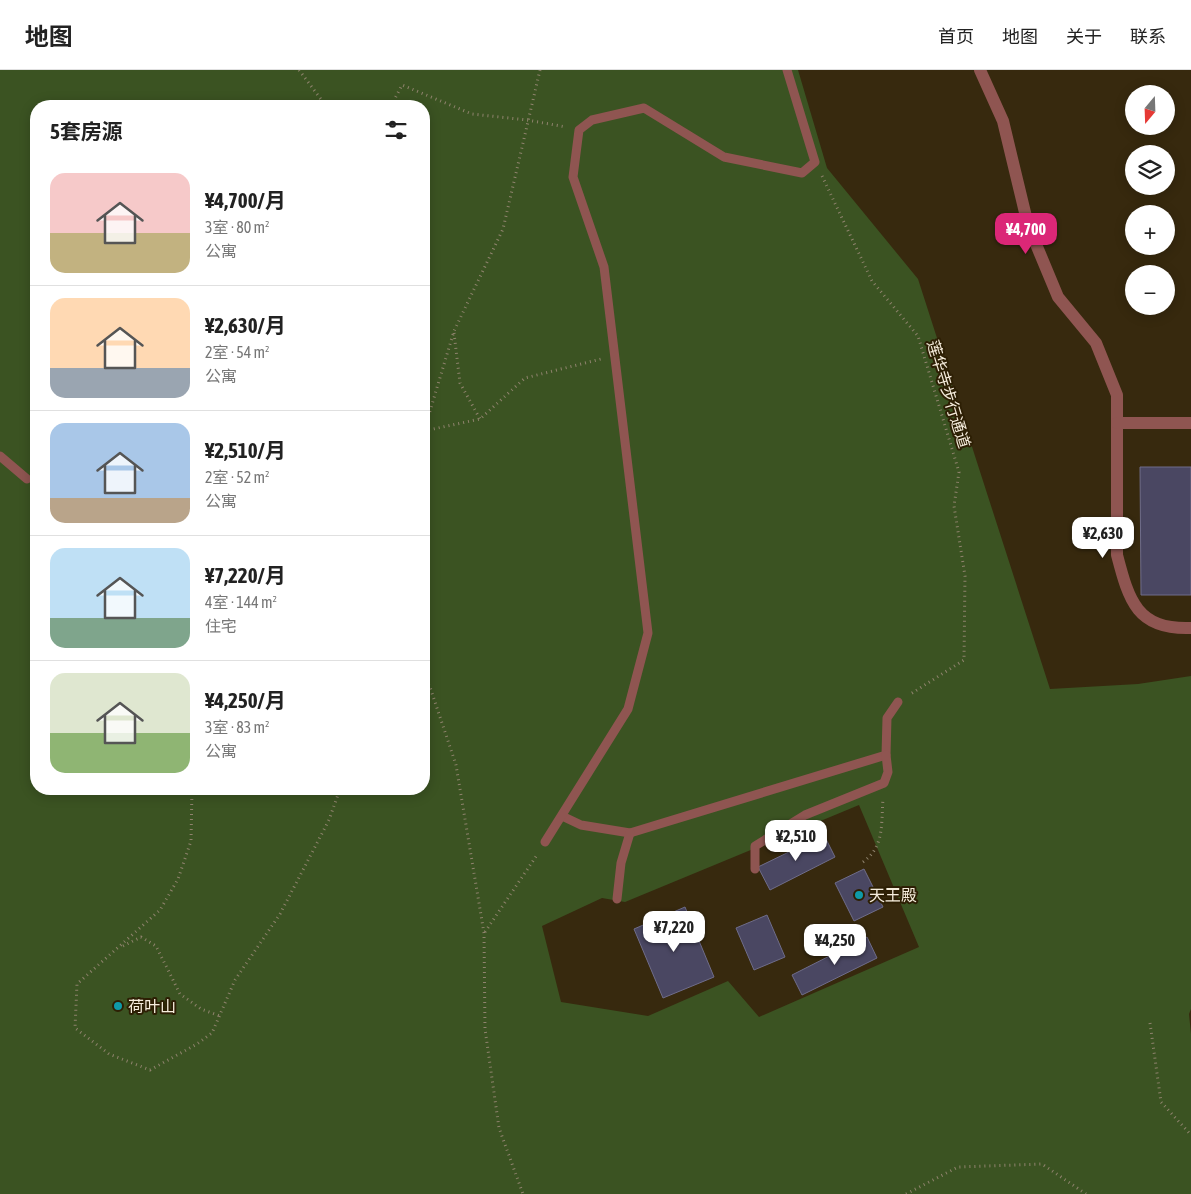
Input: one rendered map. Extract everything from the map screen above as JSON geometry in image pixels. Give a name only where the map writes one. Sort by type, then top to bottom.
[{"type":"street","points":[[980,70],[1004,122],[1028,225],[1058,297],[1096,343],[1117,395],[1116,556],[1123,580],[1134,606],[1153,624],[1170,629],[1191,628]]},
{"type":"street","points":[[1117,423],[1191,422]]},
{"type":"lane","points":[[545,842],[628,709],[648,633],[604,267],[573,177],[580,130],[592,120],[644,108],[724,157],[802,173],[815,162],[787,70]]},
{"type":"lane","points":[[0,456],[26,479]]},
{"type":"lane","points":[[755,869],[755,846],[805,815],[884,783],[888,772],[886,755],[887,718],[898,702]]},
{"type":"lane","points":[[562,816],[591,827],[630,833],[886,755]]},
{"type":"lane","points":[[617,899],[621,863],[630,833]]},
{"type":"path","points":[[299,70],[322,100]]},
{"type":"path","points":[[430,411],[454,331],[503,229],[540,70]]},
{"type":"path","points":[[394,100],[402,85],[472,114],[527,120],[580,130]]},
{"type":"path","name":"莲华寺步行通道","points":[[815,162],[872,281],[918,336],[959,472],[954,506],[965,576],[964,660],[898,702]]},
{"type":"path","points":[[454,331],[460,383],[480,419]]},
{"type":"path","points":[[430,430],[480,419],[525,378],[614,356]]},
{"type":"path","points":[[430,687],[456,765],[484,933],[485,1029],[499,1128],[523,1194]]},
{"type":"path","points":[[863,862],[874,854],[880,837],[884,783]]},
{"type":"path","points":[[192,795],[191,840],[178,879],[160,910],[77,984],[75,1028],[109,1054],[150,1070],[197,1044],[212,1033],[235,980],[280,914],[329,820],[338,795]]},
{"type":"path","points":[[484,933],[545,842]]},
{"type":"path","points":[[120,947],[141,937],[156,946],[180,994],[202,1009],[220,1016]]},
{"type":"path","points":[[1150,1023],[1161,1102],[1191,1135]]},
{"type":"path","points":[[906,1194],[958,1167],[1042,1164],[1086,1194]]},
{"type":"green space","points":[[0,70],[798,70],[827,168],[918,279],[1050,689],[1138,684],[1191,676],[1191,1009],[1189,1014],[1191,1034],[1191,1194],[0,1194]],"holes":[[[859,805],[919,947],[759,1017],[728,981],[648,1016],[561,1002],[542,926],[602,898],[625,902]]]},
{"type":"building","points":[[1140,467],[1191,467],[1191,595],[1141,595]]},
{"type":"building","points":[[824,835],[835,857],[770,890],[758,867]]},
{"type":"building","name":"天王殿","points":[[864,869],[883,907],[854,921],[835,883]]},
{"type":"building","points":[[685,907],[714,977],[663,998],[634,929]]},
{"type":"building","points":[[767,915],[785,957],[754,970],[736,928]]},
{"type":"building","points":[[867,937],[877,958],[802,995],[792,975]]},
{"type":"place","name":"天王殿","points":[[859,895]]},
{"type":"place","name":"荷叶山","points":[[118,1006]]}]
